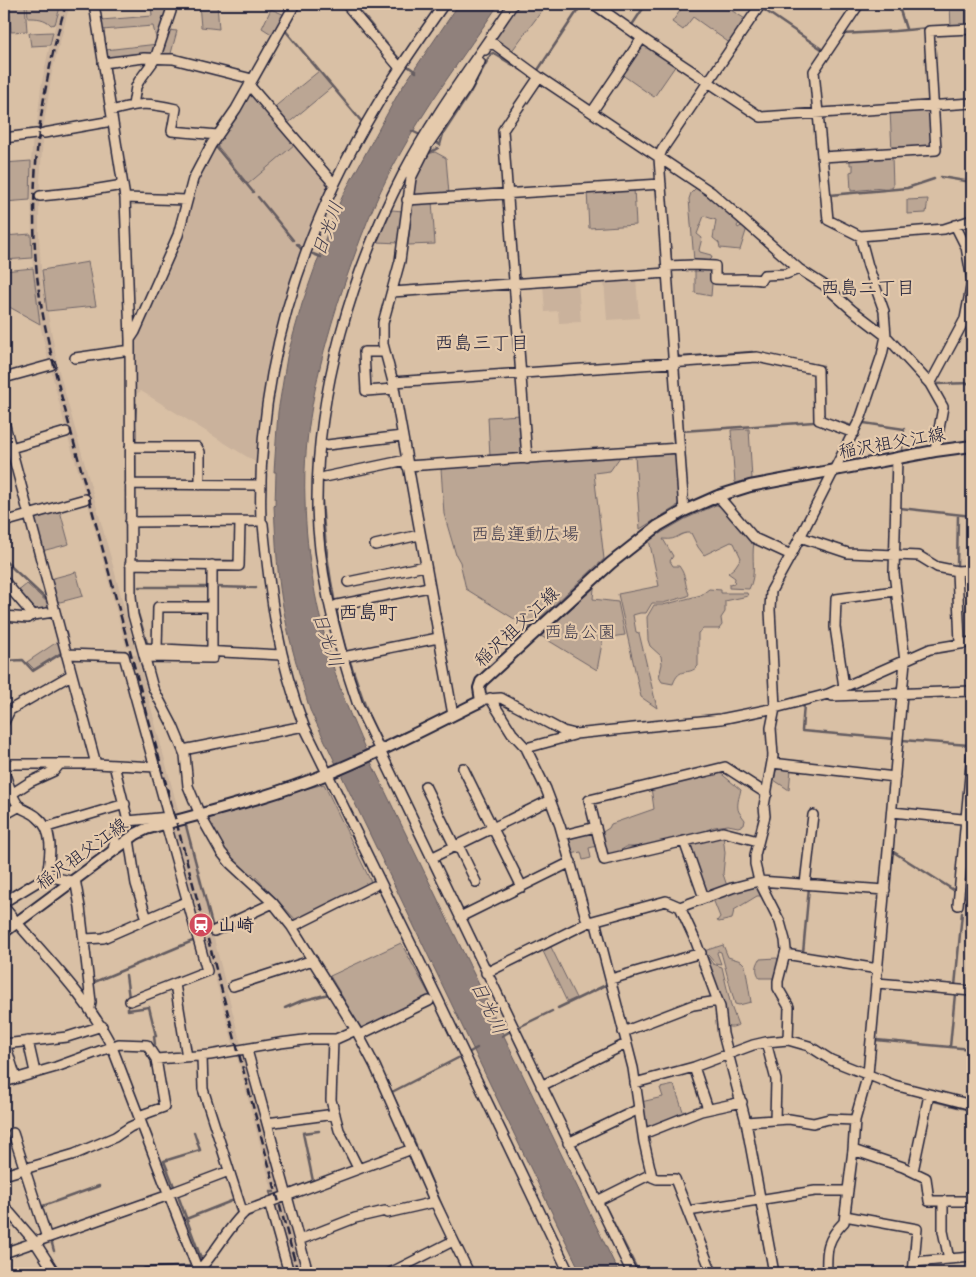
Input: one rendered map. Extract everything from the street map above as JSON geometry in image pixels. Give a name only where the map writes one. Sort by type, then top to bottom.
[{"type":"main road","name":"稲沢祖父江線","points":[[4,932],[113,850],[146,829],[168,821],[200,815],[274,793],[328,774],[486,700],[480,688],[481,682],[618,557],[658,526],[684,511],[718,496],[750,486],[934,451],[972,446]]},
{"type":"street","points":[[94,4],[125,198],[130,339],[131,596],[133,615],[153,688],[173,726],[182,750],[188,786],[200,815],[221,852],[230,863],[272,903],[292,927],[358,1033],[375,1066],[435,1202],[469,1273]]},
{"type":"street","points":[[133,105],[139,81],[156,59],[171,11],[170,4]]},
{"type":"street","points":[[130,339],[135,332],[178,235],[192,179],[211,145],[236,109],[295,4]]},
{"type":"street","points":[[346,4],[400,68]]},
{"type":"street","points":[[444,4],[377,104],[334,184],[316,224],[283,323],[266,400],[260,485],[261,522],[263,524],[270,595],[281,655],[304,726],[437,997],[569,1273]]},
{"type":"street","points":[[513,4],[428,129],[383,214],[364,263],[336,347],[326,402],[319,466],[318,531],[325,580],[343,663],[358,705],[378,751],[632,1273]]},
{"type":"street","points":[[594,4],[761,117],[972,103]]},
{"type":"street","points":[[684,511],[659,158],[662,150],[761,4]]},
{"type":"street","points":[[860,4],[814,70],[828,220],[860,236],[944,229],[972,220]]},
{"type":"street","points":[[822,157],[936,150],[929,31],[972,30]]},
{"type":"street","points":[[592,112],[642,38]]},
{"type":"street","points":[[453,715],[393,386],[383,344],[384,323],[400,261],[411,178],[427,146],[467,87],[488,45],[494,44],[539,77],[711,192],[799,269],[824,285],[852,310],[886,336],[930,384],[943,407],[934,451]]},
{"type":"street","points":[[103,63],[144,58],[174,59],[250,82],[334,184]]},
{"type":"street","points":[[527,459],[503,130],[539,77]]},
{"type":"street","points":[[4,138],[40,134],[112,116],[133,105],[152,103],[176,109],[172,131],[218,135]]},
{"type":"street","points":[[407,200],[661,184]]},
{"type":"street","points":[[40,196],[123,185]]},
{"type":"street","points":[[125,198],[187,200]]},
{"type":"street","points":[[930,384],[969,319],[972,281],[966,247],[955,225]]},
{"type":"street","points":[[788,1040],[789,1007],[778,988],[786,950],[785,940],[780,922],[759,881],[754,864],[774,756],[771,728],[775,708],[770,610],[771,591],[791,555],[832,471],[854,433],[882,355],[886,336],[884,311],[868,266],[860,236]]},
{"type":"street","points":[[392,292],[514,284],[667,270],[694,265],[715,266],[715,279],[733,281],[746,278],[760,280],[764,275],[786,274],[799,269]]},
{"type":"street","points":[[75,358],[130,350]]},
{"type":"street","points":[[385,352],[364,352],[366,391],[393,386],[521,372],[757,357],[818,370],[819,420],[854,433]]},
{"type":"street","points":[[4,378],[51,365]]},
{"type":"street","points":[[4,422],[7,449],[29,515],[96,764]]},
{"type":"street","points":[[7,449],[66,432]]},
{"type":"street","points":[[327,444],[402,436]]},
{"type":"street","points":[[130,447],[197,448],[200,452],[200,485]]},
{"type":"street","points":[[325,477],[407,463],[527,459],[680,448]]},
{"type":"street","points":[[827,1273],[826,1254],[836,1230],[844,1222],[855,1120],[868,1074],[903,694],[905,661],[895,591],[894,554],[897,458]]},
{"type":"street","points":[[130,484],[260,485]]},
{"type":"street","points":[[718,496],[754,538],[791,555]]},
{"type":"street","points":[[4,522],[85,500]]},
{"type":"street","points":[[130,522],[261,522]]},
{"type":"street","points":[[130,564],[239,566],[240,522]]},
{"type":"street","points":[[375,545],[419,535]]},
{"type":"street","points":[[800,537],[848,553],[919,556],[937,567],[957,571],[972,570]]},
{"type":"street","points":[[212,566],[212,654]]},
{"type":"street","points":[[348,582],[425,566]]},
{"type":"street","points":[[957,571],[960,643]]},
{"type":"street","points":[[4,581],[33,616]]},
{"type":"street","points":[[337,605],[429,587]]},
{"type":"street","points":[[844,687],[835,627],[836,599],[895,591]]},
{"type":"street","points":[[158,649],[158,607],[212,607]]},
{"type":"street","points":[[4,616],[28,618],[54,612]]},
{"type":"street","points":[[348,656],[438,638]]},
{"type":"street","points":[[526,748],[575,734],[721,719],[775,708],[828,694],[930,649],[972,642]]},
{"type":"street","points":[[144,652],[158,649],[212,654]]},
{"type":"street","points":[[144,652],[281,655]]},
{"type":"street","points":[[66,654],[124,656],[151,767],[168,821],[207,972],[130,1001]]},
{"type":"street","points":[[4,722],[10,710],[71,675]]},
{"type":"street","points":[[828,694],[832,696],[972,691]]},
{"type":"street","points":[[486,700],[501,698],[563,732],[575,734]]},
{"type":"street","points":[[486,700],[526,748],[550,800],[572,862],[586,918],[589,922],[596,924],[611,979],[635,1083],[652,1177],[657,1179],[675,1179],[712,1273]]},
{"type":"street","points":[[182,750],[304,726]]},
{"type":"street","points":[[958,905],[969,820],[972,754]]},
{"type":"street","points":[[772,763],[895,777]]},
{"type":"street","points":[[4,764],[96,764],[151,767]]},
{"type":"street","points":[[13,793],[30,782],[54,771],[59,765]]},
{"type":"street","points":[[114,765],[128,821]]},
{"type":"street","points":[[118,775],[151,767]]},
{"type":"street","points":[[758,841],[723,832],[604,860],[589,800],[724,767],[768,794]]},
{"type":"street","points":[[463,768],[522,887]]},
{"type":"street","points":[[4,771],[20,806],[38,817],[47,827],[51,854],[47,876]]},
{"type":"street","points":[[425,786],[455,846],[460,850],[476,882]]},
{"type":"street","points":[[431,858],[550,800]]},
{"type":"street","points":[[47,827],[125,804]]},
{"type":"street","points":[[4,814],[20,806]]},
{"type":"street","points":[[892,812],[969,820]]},
{"type":"street","points":[[805,884],[812,815]]},
{"type":"street","points":[[113,850],[116,833],[128,821],[168,821]]},
{"type":"street","points":[[563,835],[596,827]]},
{"type":"street","points":[[129,839],[136,884],[147,919]]},
{"type":"street","points":[[684,841],[704,898]]},
{"type":"street","points":[[460,917],[572,862]]},
{"type":"street","points":[[4,902],[47,876],[73,880],[84,939],[91,1002],[90,1008]]},
{"type":"street","points":[[680,907],[739,886],[759,881],[885,890]]},
{"type":"street","points":[[292,927],[374,886]]},
{"type":"street","points":[[84,939],[103,938],[188,901]]},
{"type":"street","points":[[486,973],[589,922],[666,901],[680,907],[701,953],[718,1001],[723,1034],[742,1102],[774,1273]]},
{"type":"street","points":[[214,931],[272,903]]},
{"type":"street","points":[[4,907],[90,1008],[102,1026],[112,1047],[199,1272]]},
{"type":"street","points":[[611,979],[701,953]]},
{"type":"street","points":[[784,954],[878,969]]},
{"type":"street","points":[[233,986],[313,960]]},
{"type":"street","points":[[877,983],[972,991]]},
{"type":"street","points":[[175,984],[187,1058]]},
{"type":"street","points":[[156,1059],[187,1058],[247,1050],[280,1043],[333,1039],[358,1033],[429,1001]]},
{"type":"street","points":[[623,1032],[693,1005],[718,1001]]},
{"type":"street","points":[[16,1078],[4,1044],[67,1037],[102,1026]]},
{"type":"street","points":[[333,1039],[331,1100],[339,1130],[358,1168]]},
{"type":"street","points":[[635,1083],[694,1067],[753,1045],[788,1040],[808,1046],[831,1060],[894,1085],[972,1105]]},
{"type":"street","points":[[28,1041],[35,1072]]},
{"type":"street","points":[[766,1042],[776,1080],[775,1120]]},
{"type":"street","points":[[4,1082],[56,1067],[119,1044],[147,1045],[156,1059],[164,1107],[140,1119],[114,1137],[75,1154],[4,1175]]},
{"type":"street","points":[[541,1086],[626,1044]]},
{"type":"street","points":[[247,1050],[308,1273]]},
{"type":"street","points":[[202,1056],[204,1089],[243,1214]]},
{"type":"street","points":[[694,1067],[708,1109]]},
{"type":"street","points":[[913,1171],[929,1095]]},
{"type":"street","points":[[643,1134],[708,1109],[742,1102]]},
{"type":"street","points":[[568,1143],[639,1109]]},
{"type":"street","points":[[266,1123],[335,1114]]},
{"type":"street","points":[[746,1122],[789,1119],[813,1122],[829,1119],[855,1120]]},
{"type":"street","points":[[13,1133],[47,1238]]},
{"type":"street","points":[[146,1273],[199,1272],[246,1211],[412,1149]]},
{"type":"street","points":[[853,1150],[871,1154],[926,1178],[929,1202],[972,1201]]},
{"type":"street","points":[[4,1253],[169,1194],[229,1170]]},
{"type":"street","points":[[597,1201],[652,1174]]},
{"type":"street","points":[[688,1211],[760,1198],[815,1191],[848,1191]]},
{"type":"street","points":[[943,1201],[944,1231],[949,1259]]},
{"type":"street","points":[[269,1202],[289,1273]]},
{"type":"street","points":[[299,1240],[355,1218],[435,1202]]},
{"type":"street","points":[[4,1206],[36,1242],[55,1273]]},
{"type":"street","points":[[845,1216],[917,1229],[913,1273]]},
{"type":"street","points":[[390,1273],[453,1241]]},
{"type":"street","points":[[914,1262],[972,1257]]},
{"type":"shaded area","points":[[61,4],[70,4],[52,72],[43,131],[36,132],[41,87]]},
{"type":"shaded area","points":[[43,135],[39,197],[39,238],[42,283],[57,362],[49,364],[40,324],[32,258],[31,161],[33,136]]},
{"type":"shaded area","points":[[295,144],[329,185],[294,279],[271,357],[258,433],[257,463],[141,391],[136,394],[134,348],[136,339],[141,333],[182,235],[197,180],[215,149],[246,186]]},
{"type":"shaded area","points":[[636,278],[639,318],[607,320],[604,280]]},
{"type":"shaded area","points":[[578,282],[581,322],[559,323],[558,311],[545,312],[543,284]]},
{"type":"shaded area","points":[[57,364],[135,648],[126,647],[87,500],[67,434],[50,366]]},
{"type":"shaded area","points":[[126,654],[137,655],[180,817],[172,819]]},
{"type":"shaded area","points":[[184,820],[242,1049],[235,1051],[187,875],[184,875],[170,827]]},
{"type":"shaded area","points":[[243,1052],[282,1194],[274,1198],[236,1053]]},
{"type":"shaded area","points":[[285,1201],[305,1273],[294,1273],[275,1203]]},
{"type":"green space","points":[[4,4],[25,4],[27,31],[11,32],[10,15],[4,15]]},
{"type":"green space","points":[[27,4],[61,4],[55,24],[51,25],[37,18],[28,18]]},
{"type":"green space","points":[[199,4],[217,4],[219,29],[201,27]]},
{"type":"green space","points":[[515,4],[547,4],[511,52],[494,40],[493,35]]},
{"type":"green space","points":[[685,4],[721,4],[747,20],[731,44],[693,17],[683,30],[672,22]]},
{"type":"green space","points":[[950,4],[972,4],[972,27],[951,28]]},
{"type":"green space","points":[[168,5],[168,11],[159,38],[156,38],[153,26],[102,30],[101,20],[152,16],[151,6]]},
{"type":"green space","points":[[271,9],[285,15],[273,35],[262,28]]},
{"type":"green space","points":[[167,30],[177,31],[170,57],[159,57]]},
{"type":"green space","points":[[53,32],[50,45],[31,46],[29,33]]},
{"type":"green space","points":[[643,43],[676,65],[654,97],[621,74]]},
{"type":"green space","points":[[158,44],[155,55],[108,58],[105,50]]},
{"type":"green space","points":[[319,71],[332,87],[286,125],[272,109]]},
{"type":"green space","points":[[250,89],[295,144],[248,184],[216,144]]},
{"type":"green space","points":[[927,109],[930,113],[933,144],[929,149],[892,151],[890,111]]},
{"type":"green space","points":[[435,152],[446,158],[449,194],[414,196],[415,179],[428,154]]},
{"type":"green space","points":[[892,156],[893,187],[851,191],[850,172],[853,171],[853,165],[850,165],[850,159]]},
{"type":"green space","points":[[31,161],[30,200],[4,202],[4,163]]},
{"type":"green space","points":[[697,187],[740,222],[737,226],[738,228],[743,225],[747,228],[740,250],[720,248],[719,243],[713,238],[716,220],[704,216],[697,234],[702,238],[699,250],[711,255],[712,258],[708,262],[694,261],[689,199],[691,193]]},
{"type":"green space","points":[[634,188],[636,225],[589,228],[587,191]]},
{"type":"green space","points":[[928,199],[926,213],[907,214],[907,200]]},
{"type":"green space","points":[[432,201],[435,244],[408,245],[413,203]]},
{"type":"green space","points":[[392,210],[403,211],[399,243],[377,242]]},
{"type":"green space","points":[[31,234],[32,258],[4,260],[4,236]]},
{"type":"green space","points":[[88,262],[96,306],[47,311],[42,270]]},
{"type":"green space","points":[[33,268],[40,324],[4,304],[4,271]]},
{"type":"green space","points":[[695,268],[713,271],[711,296],[695,293]]},
{"type":"green space","points":[[521,415],[523,449],[519,455],[490,457],[488,417]]},
{"type":"green space","points":[[749,429],[752,479],[735,483],[731,430]]},
{"type":"green space","points":[[676,454],[679,502],[676,507],[640,529],[635,456]]},
{"type":"green space","name":"西島運動広場","points":[[620,457],[610,471],[594,473],[604,559],[529,628],[466,589],[460,562],[456,555],[444,514],[441,468]]},
{"type":"green space","points":[[716,505],[720,506],[754,543],[753,578],[749,589],[729,588],[729,585],[734,584],[735,578],[728,573],[741,558],[734,543],[731,542],[704,555],[691,533],[672,539],[663,539],[673,556],[670,561],[673,566],[679,566],[683,573],[689,594],[688,596],[663,603],[652,603],[646,613],[633,615],[657,708],[641,697],[618,594],[659,586],[649,540],[685,519]]},
{"type":"green space","points":[[60,511],[69,544],[42,551],[33,516]]},
{"type":"green space","points":[[76,572],[83,596],[60,602],[55,600],[50,579]]},
{"type":"green space","points":[[27,584],[49,606],[37,612],[16,593]]},
{"type":"green space","name":"西島公園","points":[[594,588],[593,599],[618,602],[625,635],[603,638],[597,670],[541,636]]},
{"type":"green space","points":[[709,589],[721,590],[721,593],[747,593],[748,596],[725,601],[725,612],[721,618],[722,625],[719,629],[703,629],[698,633],[698,666],[691,671],[678,675],[673,684],[662,682],[659,677],[662,664],[661,656],[650,646],[647,617],[654,605],[663,605],[701,595]]},
{"type":"green space","points":[[60,640],[63,651],[34,669],[27,662]]},
{"type":"green space","points":[[779,768],[791,769],[789,790],[774,780],[776,771]]},
{"type":"green space","points":[[718,771],[741,790],[738,807],[745,820],[744,825],[738,827],[728,825],[714,827],[700,833],[642,847],[626,847],[610,854],[606,852],[601,833],[609,828],[611,824],[654,809],[651,787]]},
{"type":"green space","points":[[324,784],[372,884],[297,921],[252,873],[249,876],[227,855],[206,821],[208,815]]},
{"type":"green space","points":[[590,832],[594,834],[597,846],[589,848],[591,858],[583,860],[581,852],[571,854],[567,840],[570,836]]},
{"type":"green space","points":[[723,835],[725,853],[723,874],[727,886],[709,893],[705,891],[688,846],[690,843]]},
{"type":"green space","points":[[753,885],[759,887],[761,896],[757,896],[734,910],[732,919],[717,921],[720,917],[713,899]]},
{"type":"green space","points":[[401,943],[431,998],[363,1031],[330,976]]},
{"type":"green space","points":[[549,943],[576,998],[567,1002],[541,947]]},
{"type":"green space","points":[[723,945],[728,957],[741,961],[745,965],[751,1002],[735,1004],[721,952],[718,951],[717,953],[721,964],[715,963],[705,954],[704,951]]},
{"type":"green space","points":[[706,957],[713,964],[722,967],[737,1026],[726,1026],[722,998]]},
{"type":"green space","points":[[777,958],[779,961],[774,978],[760,978],[757,968],[760,959]]},
{"type":"green space","points":[[674,1085],[684,1114],[649,1128],[645,1125],[641,1102],[663,1097],[660,1088]]},
{"type":"water","name":"日光川","points":[[459,4],[499,4],[433,101],[388,176],[361,237],[328,337],[315,391],[307,446],[305,501],[310,563],[317,605],[333,666],[345,702],[370,760],[619,1273],[581,1273],[310,710],[290,640],[280,589],[274,506],[278,412],[287,357],[302,304],[333,217],[344,193],[399,92]]},
{"type":"waterway","points":[[354,4],[400,60]]},
{"type":"waterway","points":[[538,70],[582,4]]},
{"type":"waterway","points":[[585,4],[627,33],[628,31]]},
{"type":"waterway","points":[[632,25],[646,4]]},
{"type":"waterway","points":[[898,4],[906,29]]},
{"type":"waterway","points":[[763,9],[823,50]]},
{"type":"waterway","points":[[843,34],[929,28]]},
{"type":"waterway","points":[[284,29],[362,122]]},
{"type":"waterway","points":[[437,143],[440,145],[443,134],[471,91],[491,54],[493,53],[523,71]]},
{"type":"waterway","points":[[409,67],[416,72]]},
{"type":"waterway","points":[[412,131],[420,135]]},
{"type":"waterway","points":[[216,147],[253,192]]},
{"type":"waterway","points":[[427,154],[438,148]]},
{"type":"waterway","points":[[941,177],[972,181]]},
{"type":"waterway","points":[[830,195],[907,188],[934,179]]},
{"type":"waterway","points":[[258,197],[293,240]]},
{"type":"waterway","name":"日光川","points":[[297,244],[302,250]]},
{"type":"waterway","points":[[670,246],[671,262]]},
{"type":"waterway","name":"日光川","points":[[313,254],[321,257]]},
{"type":"waterway","points":[[387,331],[388,323]]},
{"type":"waterway","points":[[676,354],[680,357],[752,352]]},
{"type":"waterway","points":[[807,363],[823,366]]},
{"type":"waterway","points":[[936,384],[972,383]]},
{"type":"waterway","points":[[399,387],[400,397]]},
{"type":"waterway","points":[[135,421],[136,404]]},
{"type":"waterway","points":[[832,420],[849,425]]},
{"type":"waterway","points":[[682,431],[814,422]]},
{"type":"waterway","points":[[864,423],[904,429],[902,450]]},
{"type":"waterway","points":[[135,428],[135,440]]},
{"type":"waterway","points":[[673,432],[674,441]]},
{"type":"waterway","points":[[135,454],[135,477]]},
{"type":"waterway","name":"日光川","points":[[322,500],[330,578],[347,654]]},
{"type":"waterway","points":[[900,506],[900,508],[972,516]]},
{"type":"waterway","points":[[957,566],[958,515]]},
{"type":"waterway","points":[[4,560],[47,600]]},
{"type":"waterway","points":[[139,587],[208,587]]},
{"type":"waterway","points":[[216,587],[256,588]]},
{"type":"waterway","points":[[136,607],[147,643]]},
{"type":"waterway","points":[[99,651],[125,651]]},
{"type":"waterway","points":[[4,661],[23,660],[33,671],[62,653]]},
{"type":"waterway","name":"日光川","points":[[349,659],[368,714],[382,743],[397,736]]},
{"type":"waterway","points":[[804,704],[802,731],[895,739]]},
{"type":"waterway","points":[[401,734],[414,729]]},
{"type":"waterway","points":[[902,740],[969,745]]},
{"type":"waterway","points":[[363,752],[373,747]]},
{"type":"waterway","points":[[387,755],[404,790]]},
{"type":"waterway","points":[[971,814],[972,800]]},
{"type":"waterway","points":[[185,822],[213,928],[215,927]]},
{"type":"waterway","points":[[972,825],[970,826],[964,896],[972,901]]},
{"type":"waterway","points":[[892,851],[955,891]]},
{"type":"waterway","points":[[806,953],[803,953],[809,887]]},
{"type":"waterway","points":[[955,986],[962,913]]},
{"type":"waterway","points":[[92,983],[195,940]]},
{"type":"waterway","points":[[126,975],[129,998]]},
{"type":"waterway","points":[[558,1008],[608,984]]},
{"type":"waterway","points":[[285,1008],[301,1001],[329,994]]},
{"type":"waterway","points":[[876,1040],[950,1047],[955,994]]},
{"type":"waterway","points":[[128,1003],[128,1010],[149,1007],[156,1036],[154,1036],[155,1045],[152,1046]]},
{"type":"waterway","name":"日光川","points":[[517,1028],[552,1011]]},
{"type":"waterway","name":"日光川","points":[[502,1036],[509,1032]]},
{"type":"waterway","points":[[364,1036],[370,1047]]},
{"type":"waterway","points":[[950,1047],[972,1049]]},
{"type":"waterway","points":[[468,1053],[477,1048]]},
{"type":"waterway","points":[[392,1092],[458,1058]]},
{"type":"waterway","points":[[384,1076],[416,1145]]},
{"type":"waterway","points":[[931,1104],[934,1101],[970,1110]]},
{"type":"waterway","points":[[4,1133],[10,1131]]},
{"type":"waterway","points":[[290,1190],[313,1181],[303,1133],[319,1131]]},
{"type":"waterway","points":[[175,1189],[164,1161],[200,1150],[194,1132]]},
{"type":"waterway","points":[[418,1150],[448,1220]]},
{"type":"waterway","points":[[40,1207],[99,1186]]},
{"type":"waterway","points":[[272,1197],[270,1192],[274,1192]]},
{"type":"waterway","points":[[177,1193],[202,1261]]},
{"type":"waterway","points":[[186,1219],[234,1200],[237,1212]]},
{"type":"waterway","points":[[604,1204],[639,1273]]},
{"type":"waterway","points":[[757,1206],[769,1270]]},
{"type":"waterway","points":[[245,1217],[264,1210]]},
{"type":"waterway","points":[[4,1230],[11,1227]]},
{"type":"waterway","points":[[51,1240],[54,1251]]},
{"type":"waterway","points":[[471,1267],[475,1273]]},
{"type":"railway","points":[[66,4],[49,70],[38,138],[35,172],[34,207],[37,275],[44,319],[60,391],[298,1273]]},
{"type":"place","name":"山崎","points":[[201,925]]},
{"type":"district","name":"西島二丁目","points":[[868,288]]},
{"type":"district","name":"西島三丁目","points":[[482,343]]},
{"type":"district","name":"西島町","points":[[368,613]]}]
